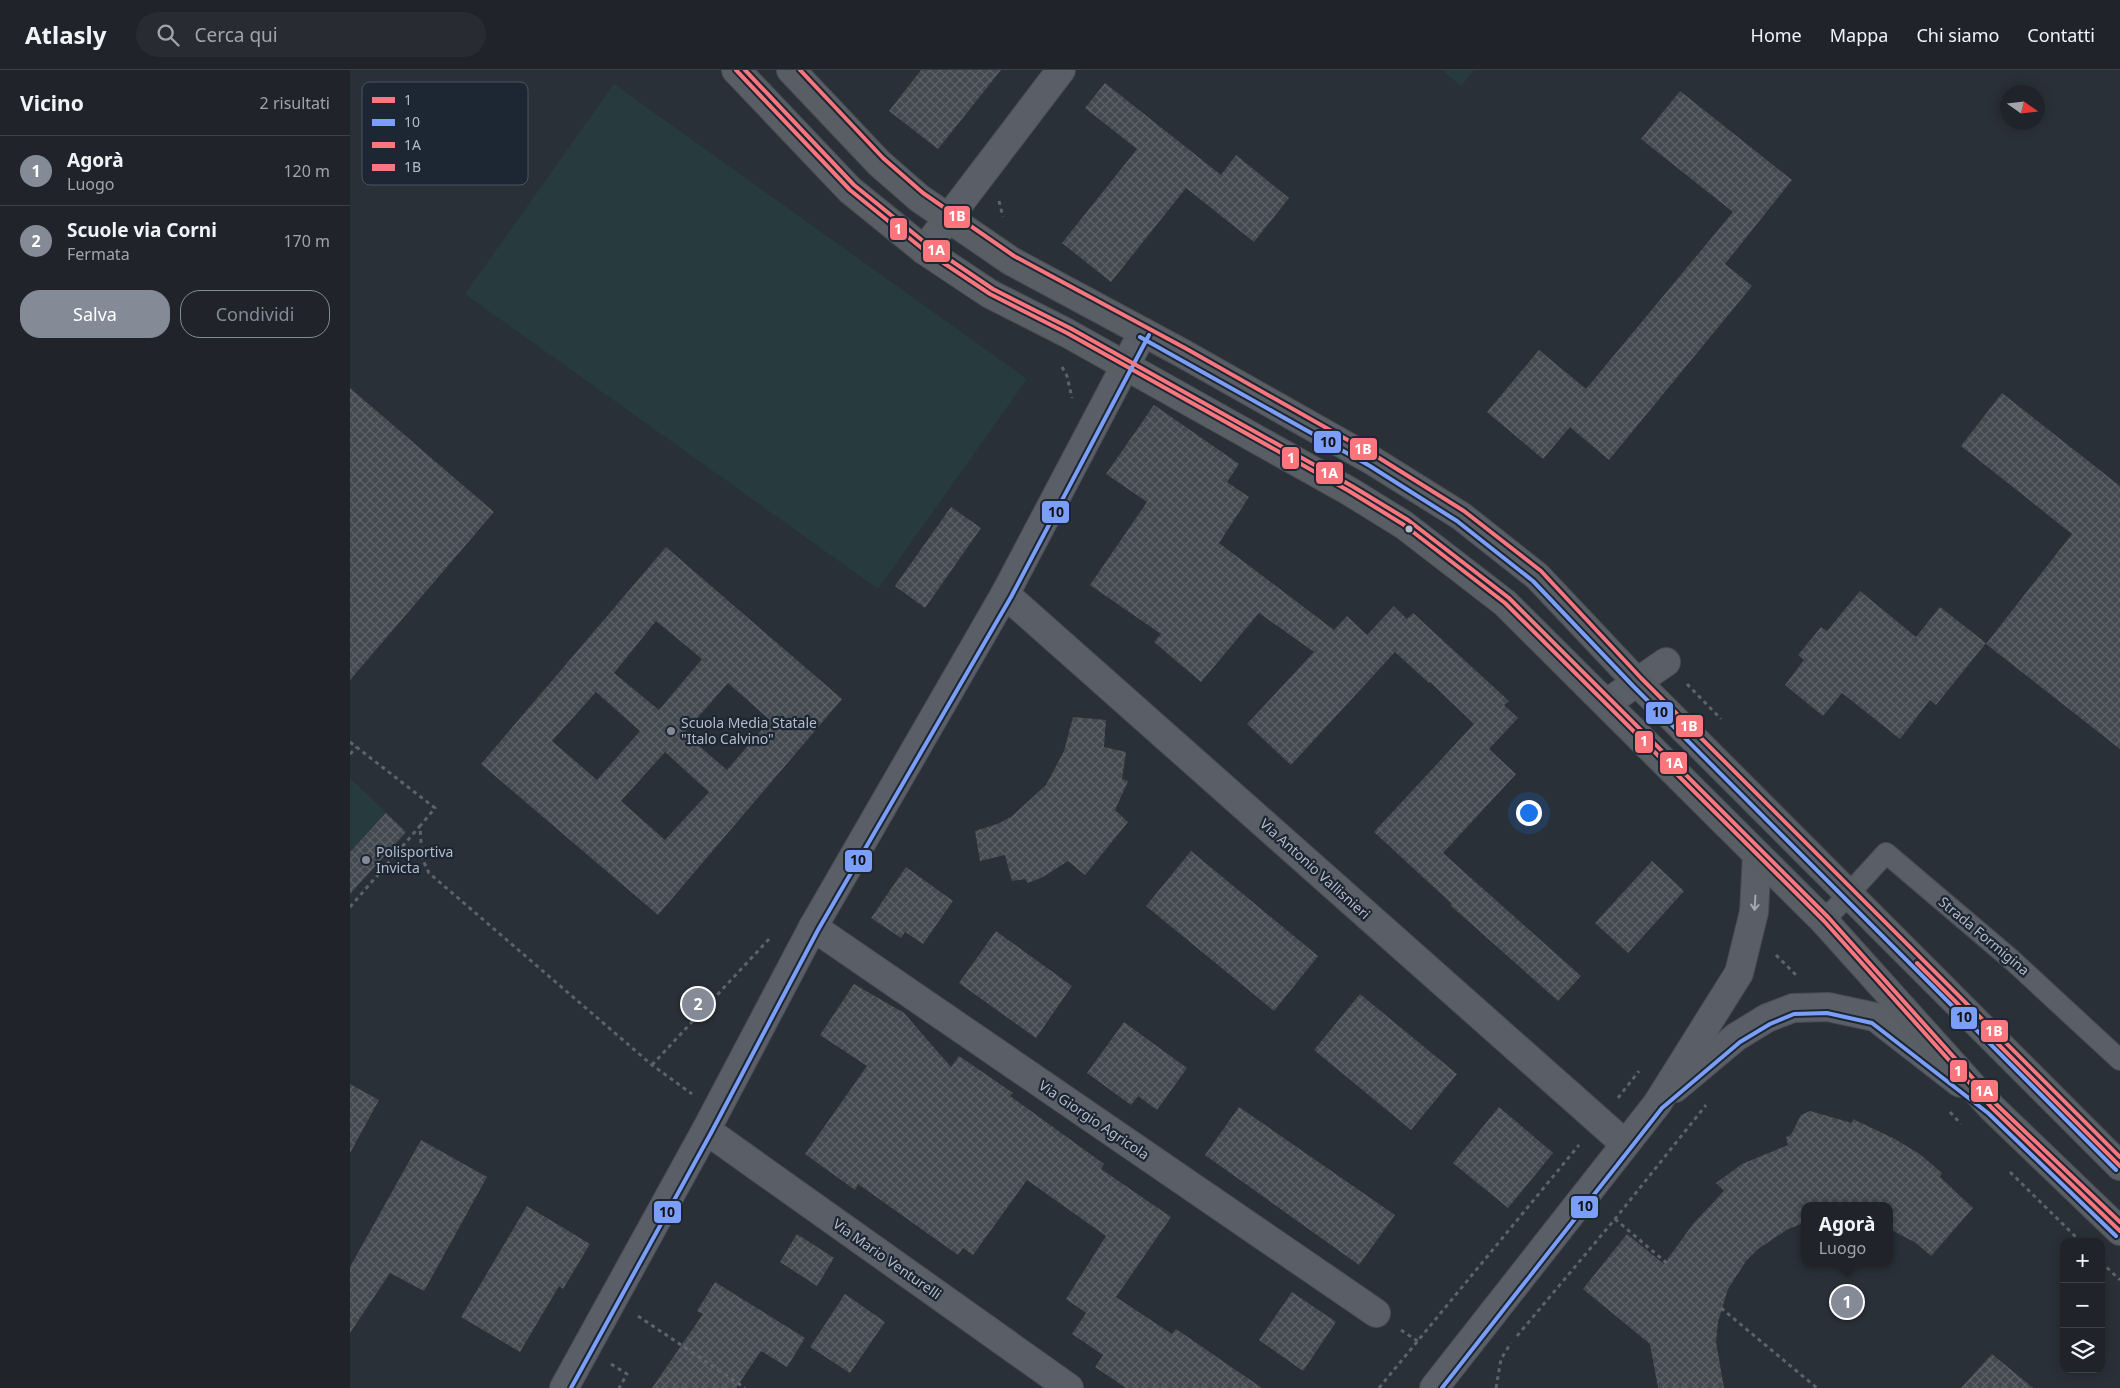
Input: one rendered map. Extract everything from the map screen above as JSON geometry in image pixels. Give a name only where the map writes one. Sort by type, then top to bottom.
[{"type":"street","points":[[736,70],[850,190],[924,250],[990,294],[1067,333],[1348,491],[1404,525],[1505,604],[1607,703],[1824,921],[1992,1108],[2120,1231]]},
{"type":"street","points":[[790,70],[879,164],[919,198],[1011,261],[1143,332],[1373,461],[1461,516],[1538,576],[1637,682],[2120,1166]]},
{"type":"street","points":[[924,250],[1061,70]]},
{"type":"street","points":[[564,1388],[711,1121],[813,927],[1005,594],[1143,332]]},
{"type":"street","name":"Via Antonio Vallisnieri","points":[[1005,594],[1625,1144]]},
{"type":"street","points":[[1607,703],[1666,662]]},
{"type":"street","points":[[1434,1388],[1657,1104],[1739,973],[1754,912],[1757,855]]},
{"type":"street","name":"Via Giorgio Agricola","points":[[813,927],[1376,1313]]},
{"type":"street","points":[[1657,1104],[1736,1037],[1767,1018],[1793,1008],[1828,1007],[1875,1017],[1992,1108]]},
{"type":"street","name":"Via Mario Venturelli","points":[[711,1121],[1068,1388]]},
{"type":"lane","name":"Strada Formigina","points":[[1824,921],[1886,853],[2040,984],[2120,1060]]},
{"type":"path","points":[[1067,333],[1055,356],[1067,376],[1074,406]]},
{"type":"path","points":[[350,742],[435,808],[350,906]]},
{"type":"path","points":[[350,754],[356,747]]},
{"type":"path","points":[[420,826],[422,858],[429,873],[652,1065],[711,1121]]},
{"type":"path","points":[[652,1065],[774,934]]},
{"type":"path","points":[[1496,1388],[1501,1359],[1512,1342],[1615,1219],[1710,1100]]},
{"type":"path","points":[[1615,1219],[1669,1265]]},
{"type":"path","points":[[2105,1266],[2120,1280]]},
{"type":"path","points":[[1721,1308],[1817,1388]]},
{"type":"path","points":[[637,1316],[745,1388]]},
{"type":"path","points":[[608,1362],[627,1374],[619,1388]]},
{"type":"green space","points":[[1442,70],[1474,70],[1461,86]]},
{"type":"green space","points":[[614,84],[1027,379],[878,589],[465,294]]},
{"type":"green space","name":"Polisportiva Invicta","points":[[350,778],[406,832],[350,894]]},
{"type":"building","points":[[921,70],[1001,70],[938,149],[889,111]]},
{"type":"building","points":[[1105,83],[1221,175],[1236,155],[1289,198],[1254,242],[1186,188],[1111,282],[1062,243],[1137,149],[1085,108]]},
{"type":"building","points":[[1680,91],[1792,180],[1725,264],[1752,286],[1609,460],[1570,427],[1543,459],[1487,412],[1539,350],[1586,389],[1733,212],[1641,139]]},
{"type":"building","points":[[350,388],[494,512],[350,680]]},
{"type":"building","points":[[2002,393],[2120,486],[2120,749],[1986,644],[2072,534],[1961,446]]},
{"type":"building","points":[[1154,405],[1239,464],[1227,482],[1249,497],[1219,543],[1334,630],[1347,616],[1367,635],[1394,606],[1407,619],[1413,613],[1509,701],[1504,705],[1518,718],[1489,749],[1516,774],[1443,853],[1581,976],[1558,1001],[1450,905],[1452,904],[1374,832],[1474,724],[1430,682],[1395,652],[1291,765],[1247,724],[1314,652],[1259,613],[1201,682],[1154,642],[1161,634],[1090,585],[1147,502],[1106,474]]},
{"type":"building","points":[[951,507],[981,528],[925,608],[895,586]]},
{"type":"building","points":[[666,547],[842,699],[658,915],[481,764]],"holes":[[[656,621],[702,659],[659,710],[614,673]],[[728,683],[770,720],[727,770],[684,733]],[[596,692],[640,731],[597,780],[552,741]],[[665,752],[709,792],[665,840],[621,801]]]},
{"type":"building","points":[[1860,591],[1916,637],[1940,607],[1986,643],[1936,705],[1930,700],[1900,739],[1842,693],[1823,716],[1785,685],[1804,660],[1798,655],[1821,627],[1827,631]]},
{"type":"building","points":[[1073,717],[1106,720],[1104,747],[1126,752],[1122,779],[1128,781],[1115,810],[1128,822],[1085,875],[1068,861],[1043,877],[1028,883],[1025,879],[1012,881],[1005,855],[980,861],[975,831],[1011,817],[1046,785],[1064,751]]},
{"type":"building","points":[[386,813],[406,832],[350,894],[350,852]]},
{"type":"building","points":[[1191,851],[1318,956],[1274,1011],[1146,906]]},
{"type":"building","points":[[1652,861],[1684,891],[1628,953],[1595,923]]},
{"type":"building","points":[[906,867],[953,901],[923,944],[905,932],[901,938],[871,918]]},
{"type":"building","points":[[996,931],[1072,986],[1036,1038],[959,983]]},
{"type":"building","points":[[854,984],[904,1013],[951,1067],[959,1056],[1013,1093],[1010,1096],[1104,1164],[1101,1169],[1171,1217],[1116,1297],[1172,1334],[1176,1329],[1262,1388],[1126,1388],[1095,1367],[1103,1355],[1072,1334],[1086,1313],[1066,1299],[1106,1236],[1027,1180],[973,1255],[963,1248],[958,1255],[858,1184],[855,1190],[805,1154],[867,1066],[820,1035]]},
{"type":"building","points":[[1360,994],[1457,1074],[1411,1130],[1314,1050]]},
{"type":"building","points":[[1124,1022],[1187,1068],[1157,1110],[1138,1096],[1131,1105],[1087,1073]]},
{"type":"building","points":[[350,1084],[379,1100],[350,1153]]},
{"type":"building","points":[[1239,1107],[1395,1215],[1359,1265],[1205,1155]]},
{"type":"building","points":[[1499,1107],[1553,1153],[1508,1208],[1453,1163]]},
{"type":"building","points":[[1810,1111],[1852,1123],[1853,1119],[1895,1139],[1921,1155],[1942,1173],[1940,1177],[1973,1208],[1931,1256],[1916,1243],[1893,1231],[1893,1202],[1801,1202],[1801,1224],[1788,1229],[1758,1249],[1746,1261],[1728,1289],[1718,1322],[1716,1342],[1724,1388],[1658,1388],[1650,1344],[1583,1289],[1627,1234],[1664,1264],[1693,1224],[1724,1191],[1716,1183],[1742,1164],[1788,1145],[1786,1137],[1791,1135],[1801,1115]]},
{"type":"building","points":[[421,1140],[487,1177],[424,1291],[390,1273],[350,1333],[350,1267]]},
{"type":"building","points":[[527,1206],[590,1244],[563,1289],[559,1286],[520,1352],[461,1317]]},
{"type":"building","points":[[797,1234],[834,1258],[817,1286],[780,1262]]},
{"type":"building","points":[[715,1282],[805,1338],[787,1367],[761,1351],[736,1388],[652,1388],[703,1314],[697,1311]]},
{"type":"building","points":[[1292,1292],[1336,1322],[1303,1371],[1259,1340]]},
{"type":"building","points":[[845,1294],[885,1322],[850,1373],[810,1347]]},
{"type":"building","points":[[1992,1354],[2033,1388],[1961,1388]]},
{"type":"transit line","name":"1","points":[[736,70],[850,190],[924,250],[990,294],[1067,333],[1349,491],[1404,525],[1505,603],[1824,921],[1992,1108],[2120,1231]]},
{"type":"transit line","name":"1A","points":[[745,70],[854,185],[928,245],[993,289],[1070,328],[1352,486],[1408,520],[1509,598],[1828,917],[1996,1104],[2120,1222]]},
{"type":"transit line","name":"1B","points":[[800,70],[883,158],[923,193],[1014,256],[1185,348],[1376,456],[1464,511],[1541,571],[1641,678],[2120,1157]]},
{"type":"transit line","name":"10","points":[[571,1388],[711,1133],[818,930],[1011,597],[1149,335]]},
{"type":"transit line","name":"10","points":[[1140,337],[1370,466],[1457,521],[1533,581],[1633,686],[2116,1170]]},
{"type":"transit line","name":"1","points":[[1917,963],[2120,1166]]},
{"type":"transit line","name":"10","points":[[1442,1388],[1662,1108],[1740,1042],[1770,1024],[1794,1014],[1827,1013],[1872,1023],[1988,1113],[2116,1236]]},
{"type":"place","name":"Scuola Media Statale \"Italo Calvino\"","points":[[671,731]]},
{"type":"place","name":"Polisportiva Invicta","points":[[366,860]]},
{"type":"place","name":"Scuole via Corni","points":[[698,1004]]},
{"type":"place","name":"Agorà","points":[[1847,1302]]}]
